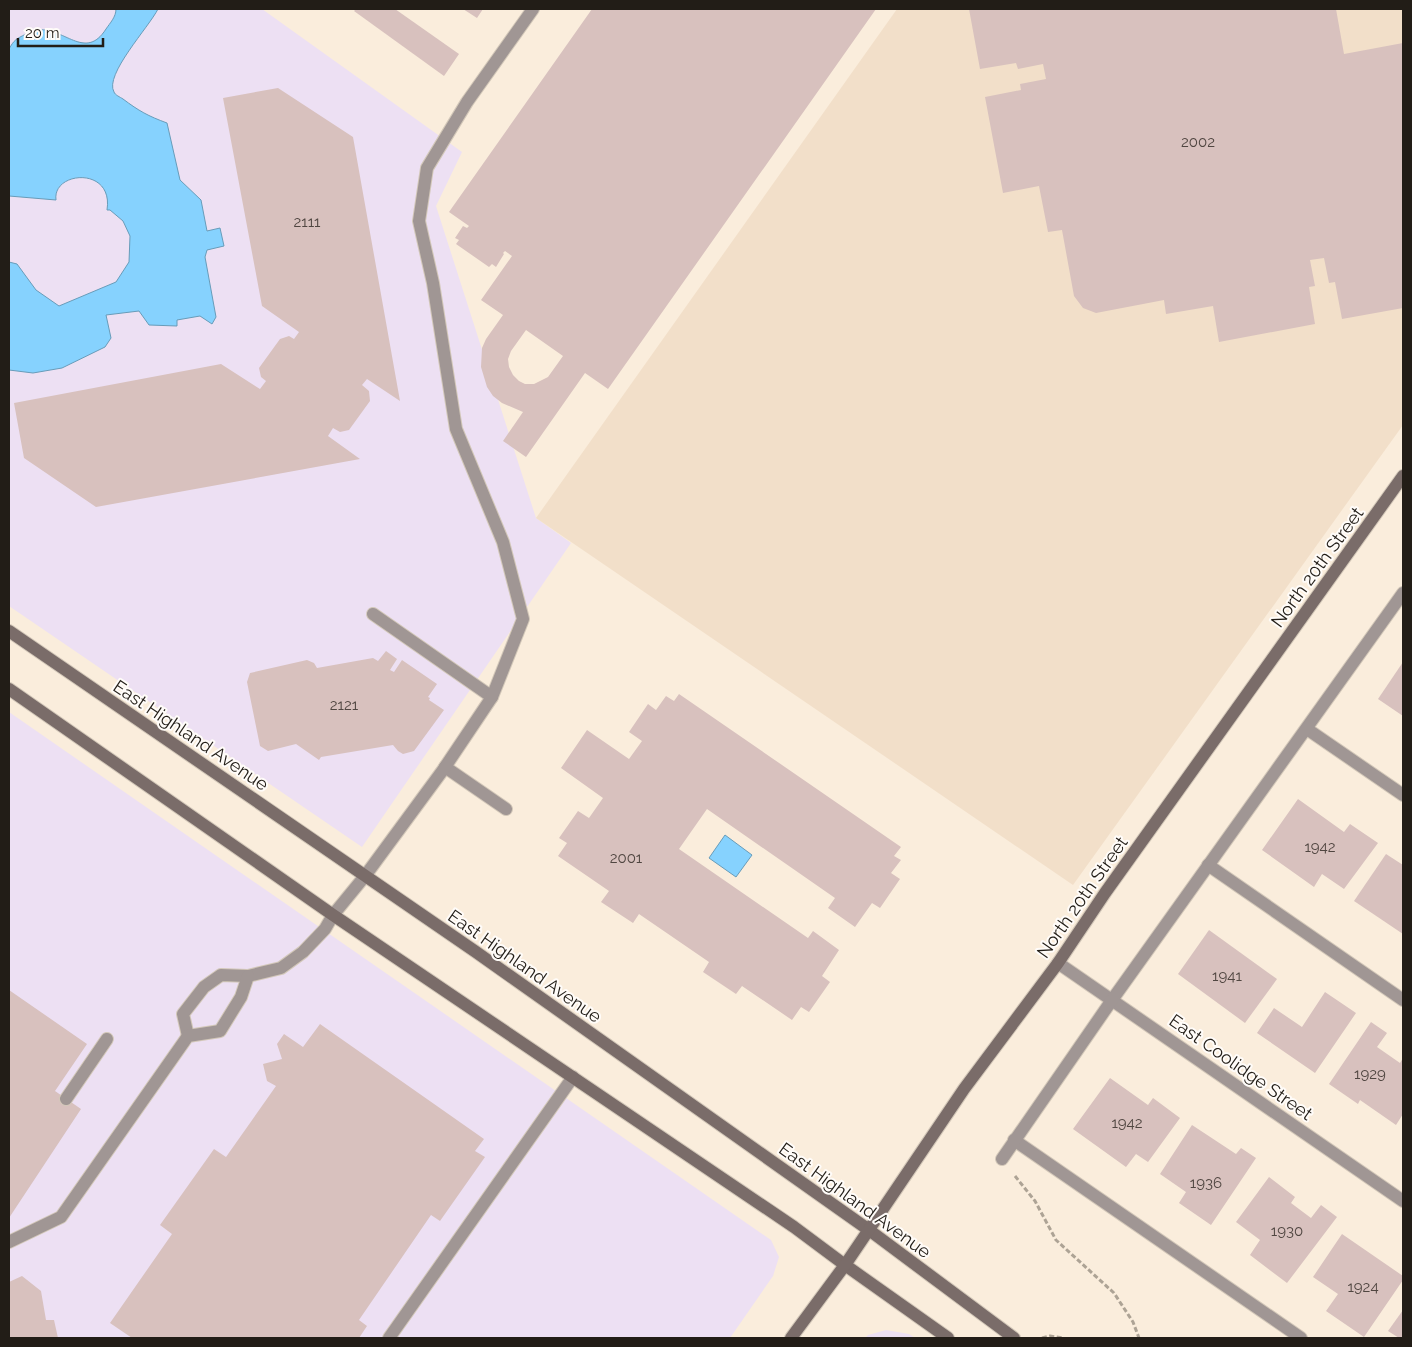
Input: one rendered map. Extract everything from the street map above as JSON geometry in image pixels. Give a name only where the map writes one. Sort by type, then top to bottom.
[{"type":"main road","name":"North 20th Street","points":[[791,1338],[869,1230],[964,1089],[1058,963],[1128,861],[1403,476]]},
{"type":"main road","name":"East Highland Avenue","points":[[9,631],[365,876],[869,1230],[1014,1338]]},
{"type":"main road","points":[[9,689],[333,915],[794,1227],[844,1265],[948,1338]]},
{"type":"street","points":[[188,1036],[183,1014],[204,987],[221,975],[248,976],[281,968],[303,952],[325,929],[333,915],[365,876],[445,768],[492,697],[523,619],[503,542],[456,429],[433,283],[419,221],[427,168],[467,102],[533,9]]},
{"type":"street","points":[[1002,1159],[1112,1000],[1403,593]]},
{"type":"street","points":[[373,614],[492,697]]},
{"type":"street","points":[[1306,729],[1403,795]]},
{"type":"street","points":[[445,768],[506,809]]},
{"type":"street","points":[[1208,865],[1403,1000]]},
{"type":"street","name":"East Coolidge Street","points":[[1058,963],[1403,1200]]},
{"type":"street","points":[[9,1242],[61,1217],[188,1036],[220,1031],[241,997],[248,976]]},
{"type":"street","points":[[66,1099],[107,1039]]},
{"type":"street","points":[[389,1338],[573,1077]]},
{"type":"street","points":[[1014,1140],[1301,1338]]},
{"type":"path","points":[[1002,1159],[1035,1202],[1056,1240],[1114,1293],[1133,1322],[1139,1338]]},
{"type":"path","points":[[1042,1338],[1050,1336],[1063,1338]]},
{"type":"shaded area","points":[[9,9],[262,9],[462,152],[436,206],[536,518],[571,543],[362,847],[9,606]]},
{"type":"shaded area","points":[[897,9],[1403,9],[1403,425],[1073,885],[536,518]]},
{"type":"shaded area","points":[[9,712],[771,1240],[779,1257],[773,1276],[730,1338],[9,1338]]},
{"type":"shaded area","points":[[886,1330],[909,1334],[915,1338],[865,1338],[868,1335]]},
{"type":"water","points":[[116,9],[158,9],[115,74],[114,92],[139,110],[167,123],[180,180],[201,200],[207,231],[220,228],[224,246],[207,250],[205,257],[216,317],[212,324],[200,316],[177,320],[177,326],[149,325],[139,311],[106,315],[111,338],[105,347],[62,368],[33,373],[9,370],[9,262],[17,264],[36,290],[59,306],[116,282],[129,262],[130,236],[123,221],[110,210],[107,210],[107,196],[101,186],[93,180],[83,178],[72,179],[63,183],[57,190],[56,200],[9,196],[9,49],[18,39],[36,30],[46,30],[82,43],[90,43],[98,38],[106,29],[114,17]]},
{"type":"water","points":[[725,835],[752,855],[736,877],[709,858]]},
{"type":"building","points":[[356,9],[395,9],[459,54],[444,76],[354,11]]},
{"type":"building","points":[[463,9],[483,9],[477,18]]},
{"type":"building","points":[[592,9],[876,9],[608,389],[585,373],[526,457],[503,441],[523,412],[502,403],[493,396],[487,387],[481,367],[482,348],[503,315],[481,300],[512,256],[505,251],[496,267],[492,264],[489,267],[456,244],[459,240],[455,238],[463,226],[467,228],[469,226],[449,212]],"holes":[[[526,330],[563,356],[548,377],[534,384],[525,384],[519,381],[509,367],[508,359],[511,351]]]},
{"type":"building","points":[[969,9],[1336,9],[1344,54],[1403,43],[1403,308],[1342,319],[1335,282],[1329,283],[1324,258],[1310,260],[1315,286],[1309,287],[1315,324],[1219,342],[1213,306],[1166,314],[1164,300],[1096,313],[1083,308],[1074,296],[1062,230],[1048,232],[1039,186],[1003,193],[985,97],[1021,90],[1020,84],[1046,79],[1043,64],[1018,69],[1016,63],[980,69]]},
{"type":"building","points":[[278,88],[353,137],[400,401],[367,379],[362,385],[369,391],[370,401],[349,430],[340,432],[333,428],[328,436],[360,459],[96,507],[24,458],[14,403],[221,364],[260,389],[266,381],[261,377],[259,368],[280,339],[289,336],[294,339],[299,332],[262,306],[223,98]]},
{"type":"building","points":[[386,651],[397,659],[390,670],[394,672],[402,660],[437,684],[428,697],[430,698],[429,700],[444,710],[414,751],[403,754],[393,745],[321,757],[319,760],[296,744],[268,751],[260,746],[247,682],[250,673],[307,660],[314,663],[317,668],[373,658],[378,661]]},
{"type":"building","points":[[1403,662],[1403,716],[1378,699]]},
{"type":"building","points":[[679,694],[901,847],[894,856],[901,860],[891,873],[900,879],[880,908],[872,903],[855,927],[828,908],[835,898],[707,809],[679,849],[808,938],[813,931],[839,950],[822,976],[830,982],[809,1012],[801,1007],[792,1020],[742,986],[736,994],[703,972],[709,962],[639,914],[633,923],[601,902],[609,891],[558,856],[567,843],[559,838],[578,811],[589,818],[603,798],[561,768],[587,730],[629,759],[642,741],[629,732],[648,704],[656,710],[666,696],[674,701]]},
{"type":"building","points":[[1298,799],[1344,832],[1350,824],[1378,843],[1344,889],[1322,874],[1314,887],[1262,850]]},
{"type":"building","points":[[1386,854],[1403,865],[1403,934],[1354,901]]},
{"type":"building","points":[[1209,930],[1277,979],[1245,1023],[1178,974]]},
{"type":"building","points":[[9,990],[87,1044],[55,1091],[81,1109],[9,1218]]},
{"type":"building","points":[[1325,992],[1356,1013],[1315,1073],[1257,1033],[1274,1008],[1302,1027]]},
{"type":"building","points":[[1371,1022],[1387,1033],[1377,1047],[1400,1063],[1403,1058],[1403,1114],[1396,1125],[1360,1100],[1358,1104],[1329,1084]]},
{"type":"building","points":[[320,1024],[484,1139],[475,1151],[485,1157],[440,1221],[431,1215],[359,1320],[367,1326],[359,1338],[132,1338],[110,1323],[172,1234],[160,1225],[214,1149],[226,1157],[276,1086],[267,1081],[263,1064],[282,1059],[277,1044],[284,1034],[303,1047]]},
{"type":"building","points":[[1110,1078],[1148,1105],[1153,1098],[1180,1118],[1148,1162],[1136,1154],[1126,1167],[1073,1129]]},
{"type":"building","points":[[1192,1125],[1236,1154],[1241,1148],[1256,1158],[1211,1225],[1179,1203],[1186,1192],[1160,1174]]},
{"type":"building","points":[[1269,1177],[1295,1197],[1291,1203],[1311,1218],[1321,1205],[1337,1217],[1287,1283],[1250,1255],[1260,1240],[1236,1222]]},
{"type":"building","points":[[1342,1234],[1403,1276],[1403,1280],[1364,1337],[1326,1311],[1338,1294],[1313,1277]]},
{"type":"building","points":[[22,1276],[41,1291],[46,1320],[54,1320],[58,1338],[9,1338],[9,1282]]},
{"type":"building","points":[[1403,1310],[1403,1338],[1399,1338],[1388,1331]]}]
